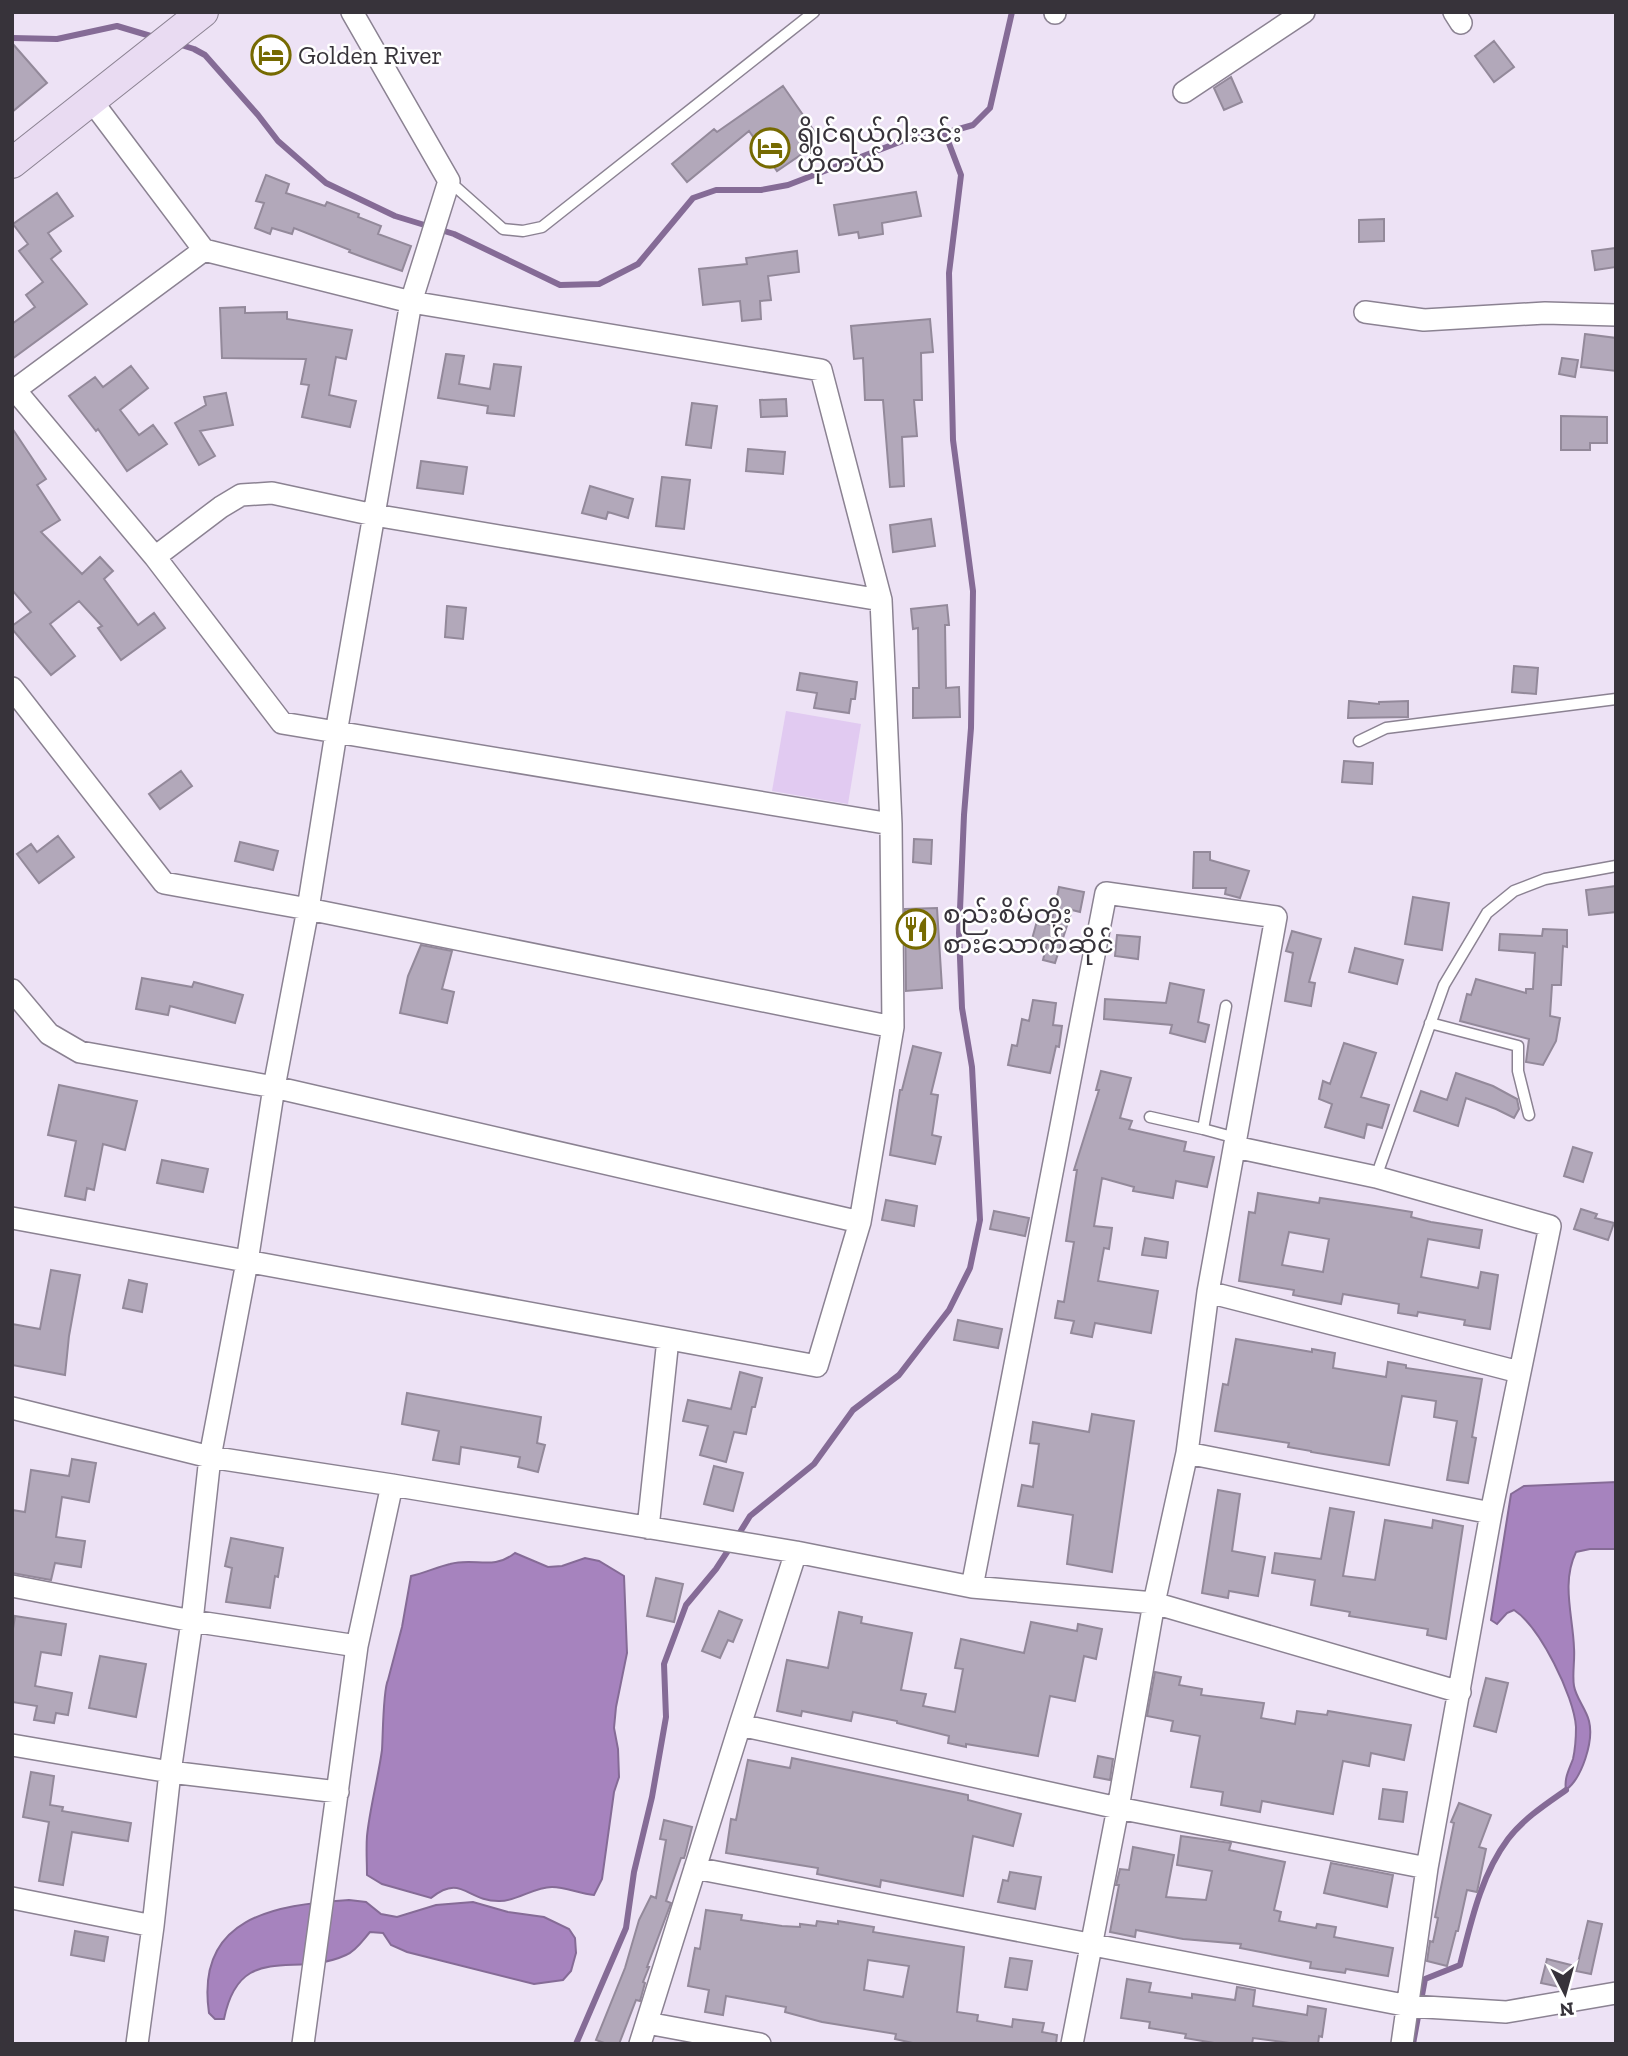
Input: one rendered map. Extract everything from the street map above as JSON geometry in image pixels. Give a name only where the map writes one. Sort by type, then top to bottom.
[{"type":"main road","points":[[12,163],[203,12]]},
{"type":"street","points":[[137,2044],[170,1772],[192,1621],[209,1457],[247,1262],[274,1087],[308,909],[411,302],[449,181],[352,12]]},
{"type":"street","points":[[1184,92],[1304,12]]},
{"type":"street","points":[[12,1218],[817,1366],[860,1222],[893,1027],[891,824],[881,600],[821,370],[411,302],[204,250],[91,100]]},
{"type":"street","points":[[204,250],[13,391],[155,556],[282,723],[891,824]]},
{"type":"street","points":[[1365,312],[1424,320],[1545,313],[1616,315]]},
{"type":"street","points":[[155,556],[241,495],[272,493],[374,514],[881,600]]},
{"type":"street","points":[[12,688],[164,883],[308,909],[893,1027]]},
{"type":"street","points":[[972,1587],[1106,893],[1276,917],[1208,1292],[1187,1453],[1154,1603],[1072,2044]]},
{"type":"street","points":[[12,990],[48,1034],[80,1052],[274,1087],[860,1222]]},
{"type":"street","points":[[1236,1142],[1376,1177],[1550,1226],[1491,1513],[1427,1868],[1402,2044]]},
{"type":"street","points":[[1208,1292],[1519,1372]]},
{"type":"street","points":[[648,1528],[668,1339]]},
{"type":"street","points":[[12,1408],[209,1457],[796,1552],[972,1587],[1154,1603],[1460,1692]]},
{"type":"street","points":[[1187,1453],[1491,1513]]},
{"type":"street","points":[[303,2044],[356,1646],[392,1485]]},
{"type":"street","points":[[640,2044],[796,1552]]},
{"type":"street","points":[[12,1586],[192,1621],[356,1646]]},
{"type":"street","points":[[740,1725],[1118,1808],[1427,1868]]},
{"type":"street","points":[[12,1745],[170,1772],[338,1792]]},
{"type":"street","points":[[695,1868],[1409,2006],[1506,2012],[1616,1993]]},
{"type":"street","points":[[12,1898],[153,1926]]},
{"type":"street","points":[[647,2023],[760,2044]]},
{"type":"lane","points":[[449,181],[503,229],[523,231],[542,226],[814,12]]},
{"type":"lane","points":[[1359,741],[1386,728],[1616,699]]},
{"type":"lane","points":[[1376,1177],[1444,985],[1487,914],[1514,891],[1545,879],[1616,866]]},
{"type":"lane","points":[[1203,1129],[1226,1006]]},
{"type":"lane","points":[[1430,1023],[1518,1046],[1518,1071],[1529,1115]]},
{"type":"lane","points":[[1150,1117],[1203,1129],[1236,1142]]},
{"type":"shaded area","points":[[786,711],[861,724],[848,804],[772,791]]},
{"type":"shaded area","points":[[1616,1482],[1616,1549],[1576,1552],[1569,1576],[1574,1686],[1588,1717],[1590,1739],[1582,1768],[1566,1790],[1566,1778],[1574,1755],[1576,1727],[1562,1681],[1545,1646],[1514,1610],[1507,1613],[1497,1624],[1491,1620],[1511,1494],[1524,1486]]},
{"type":"shaded area","points":[[515,1553],[548,1567],[562,1566],[585,1558],[599,1561],[624,1576],[627,1653],[614,1728],[619,1777],[614,1792],[602,1879],[594,1895],[552,1887],[500,1901],[489,1900],[458,1888],[450,1888],[431,1898],[382,1884],[367,1875],[367,1836],[382,1750],[386,1685],[402,1627],[411,1576],[459,1562],[491,1563]]},
{"type":"shaded area","points":[[349,1900],[366,1902],[381,1914],[397,1917],[436,1905],[473,1902],[508,1912],[544,1917],[569,1929],[575,1938],[576,1953],[571,1971],[563,1980],[534,1984],[407,1952],[391,1945],[383,1933],[370,1932],[346,1955],[326,1961],[256,1970],[242,1979],[232,1995],[224,2019],[215,2019],[209,2013],[208,1981],[214,1956],[227,1936],[246,1922],[268,1913],[294,1906]]},
{"type":"building","points":[[1494,41],[1514,67],[1494,82],[1475,56]]},
{"type":"building","points":[[12,43],[47,83],[12,112]]},
{"type":"building","points":[[1231,77],[1242,102],[1224,110],[1214,88]]},
{"type":"building","points":[[783,86],[821,141],[777,171],[749,131],[687,182],[672,164],[714,129],[717,132]]},
{"type":"building","points":[[266,175],[289,184],[286,193],[325,206],[327,202],[359,214],[358,217],[381,226],[378,234],[411,246],[402,271],[294,228],[292,234],[272,228],[270,234],[255,228],[264,203],[256,201]]},
{"type":"building","points":[[916,192],[921,216],[882,223],[883,234],[859,238],[858,232],[839,235],[834,205]]},
{"type":"building","points":[[57,193],[73,216],[48,233],[61,251],[51,259],[87,304],[12,359],[12,324],[35,307],[26,295],[43,282],[19,251],[28,244],[13,224]]},
{"type":"building","points":[[1384,219],[1384,241],[1359,242],[1359,220]]},
{"type":"building","points":[[1616,248],[1616,267],[1595,270],[1592,251]]},
{"type":"building","points":[[797,251],[799,272],[768,276],[771,300],[760,301],[761,319],[742,321],[740,301],[703,305],[699,269],[747,264],[746,258]]},
{"type":"building","points":[[245,307],[245,313],[287,312],[287,319],[352,330],[346,359],[336,357],[329,395],[356,401],[350,427],[302,417],[309,385],[301,384],[306,359],[222,358],[220,308]]},
{"type":"building","points":[[930,319],[933,352],[921,353],[922,400],[914,400],[917,436],[902,437],[904,486],[890,487],[883,400],[865,400],[863,358],[854,359],[851,326]]},
{"type":"building","points":[[1585,334],[1616,338],[1616,371],[1581,367]]},
{"type":"building","points":[[446,354],[464,356],[459,384],[490,389],[494,364],[521,367],[514,416],[487,413],[488,406],[438,398]]},
{"type":"building","points":[[1562,358],[1578,360],[1575,377],[1559,374]]},
{"type":"building","points":[[131,366],[148,388],[120,410],[139,435],[153,425],[167,444],[127,471],[98,429],[96,431],[69,396],[95,377],[103,387]]},
{"type":"building","points":[[226,393],[233,425],[200,431],[215,456],[199,465],[175,423],[206,405],[204,397]]},
{"type":"building","points":[[786,399],[787,416],[761,417],[760,400]]},
{"type":"building","points":[[692,403],[717,406],[711,448],[686,445]]},
{"type":"building","points":[[1561,416],[1607,417],[1607,443],[1590,443],[1590,450],[1561,450]]},
{"type":"building","points":[[12,428],[46,479],[37,485],[60,520],[41,532],[82,574],[100,557],[113,571],[104,579],[138,625],[154,613],[165,628],[121,660],[98,628],[102,626],[79,601],[50,624],[75,656],[51,675],[12,629],[12,626],[31,612],[12,590]]},
{"type":"building","points":[[748,449],[785,452],[783,474],[746,471]]},
{"type":"building","points":[[421,461],[467,467],[463,494],[417,488]]},
{"type":"building","points":[[662,477],[690,480],[684,529],[656,526]]},
{"type":"building","points":[[590,486],[633,499],[628,518],[608,512],[606,519],[582,513]]},
{"type":"building","points":[[931,519],[935,546],[893,552],[890,525]]},
{"type":"building","points":[[947,605],[949,625],[945,625],[946,688],[959,687],[960,717],[913,718],[913,688],[919,688],[918,628],[913,629],[911,609]]},
{"type":"building","points":[[447,606],[466,608],[463,639],[445,637]]},
{"type":"building","points":[[1514,666],[1538,668],[1536,694],[1512,692]]},
{"type":"building","points":[[800,673],[857,682],[855,699],[851,699],[849,713],[814,708],[817,693],[797,690]]},
{"type":"building","points":[[1349,701],[1379,704],[1408,701],[1408,717],[1348,718]]},
{"type":"building","points":[[1344,761],[1373,763],[1372,784],[1342,782]]},
{"type":"building","points":[[181,771],[192,786],[160,809],[149,794]]},
{"type":"building","points":[[58,836],[74,857],[39,883],[17,854],[31,844],[37,852]]},
{"type":"building","points":[[914,839],[932,840],[931,864],[913,862]]},
{"type":"building","points":[[240,842],[278,851],[273,870],[235,861]]},
{"type":"building","points":[[1194,852],[1210,852],[1210,860],[1249,871],[1240,898],[1225,894],[1226,888],[1193,888]]},
{"type":"building","points":[[1616,886],[1616,912],[1589,915],[1586,890]]},
{"type":"building","points":[[1059,887],[1084,892],[1080,912],[1072,910],[1055,963],[1043,960],[1047,944],[1032,939],[1037,921],[1051,925]]},
{"type":"building","points":[[1413,897],[1449,903],[1442,950],[1405,944]]},
{"type":"building","points":[[937,908],[942,988],[906,991],[905,909]]},
{"type":"building","points":[[1543,929],[1567,930],[1567,947],[1563,946],[1561,985],[1552,985],[1550,1016],[1560,1018],[1556,1041],[1543,1065],[1526,1062],[1529,1039],[1460,1021],[1467,994],[1471,995],[1476,979],[1526,993],[1526,989],[1533,989],[1535,953],[1499,950],[1500,934],[1542,936]]},
{"type":"building","points":[[1292,931],[1321,939],[1309,982],[1315,983],[1311,1006],[1285,1001],[1293,953],[1286,951]]},
{"type":"building","points":[[1117,935],[1140,937],[1138,959],[1115,956]]},
{"type":"building","points":[[421,945],[452,951],[442,989],[454,992],[447,1023],[400,1013],[408,976]]},
{"type":"building","points":[[1355,948],[1403,960],[1397,984],[1349,972]]},
{"type":"building","points":[[142,978],[192,987],[194,982],[243,995],[235,1023],[170,1006],[168,1015],[136,1009]]},
{"type":"building","points":[[1170,983],[1204,990],[1198,1022],[1209,1025],[1205,1042],[1170,1033],[1172,1025],[1104,1019],[1105,999],[1166,1003]]},
{"type":"building","points":[[1033,1000],[1056,1003],[1053,1025],[1062,1026],[1059,1047],[1056,1046],[1050,1073],[1008,1065],[1012,1045],[1017,1046],[1022,1019],[1029,1021]]},
{"type":"building","points":[[1344,1043],[1376,1053],[1361,1097],[1389,1105],[1382,1128],[1367,1124],[1364,1138],[1325,1127],[1332,1104],[1319,1099],[1323,1081],[1330,1084]]},
{"type":"building","points":[[913,1046],[941,1053],[931,1094],[938,1095],[932,1135],[941,1137],[935,1164],[890,1155],[900,1090]]},
{"type":"building","points":[[1101,1071],[1131,1078],[1120,1118],[1132,1121],[1129,1129],[1186,1142],[1184,1151],[1214,1157],[1207,1187],[1176,1181],[1173,1198],[1133,1191],[1134,1187],[1102,1178],[1094,1226],[1112,1228],[1109,1249],[1104,1248],[1098,1281],[1158,1291],[1151,1333],[1095,1323],[1092,1337],[1071,1333],[1074,1321],[1055,1318],[1058,1301],[1064,1302],[1074,1242],[1066,1241],[1077,1170],[1074,1170],[1099,1090],[1096,1090]]},
{"type":"building","points":[[1456,1073],[1493,1086],[1517,1099],[1519,1109],[1514,1118],[1466,1098],[1458,1126],[1414,1111],[1421,1091],[1447,1100]]},
{"type":"building","points":[[59,1085],[137,1101],[125,1150],[103,1144],[94,1190],[87,1188],[85,1200],[65,1196],[76,1141],[48,1135]]},
{"type":"building","points":[[1573,1147],[1592,1153],[1583,1182],[1564,1176]]},
{"type":"building","points":[[162,1160],[208,1169],[203,1192],[157,1183]]},
{"type":"building","points":[[1258,1193],[1319,1203],[1320,1198],[1412,1212],[1411,1217],[1482,1230],[1479,1248],[1428,1239],[1421,1277],[1478,1288],[1481,1272],[1498,1275],[1490,1329],[1464,1325],[1465,1320],[1418,1312],[1417,1316],[1398,1313],[1399,1304],[1343,1294],[1341,1304],[1293,1295],[1294,1290],[1239,1281],[1249,1212],[1255,1213]],"holes":[[[1289,1232],[1329,1239],[1323,1272],[1282,1265]]]},
{"type":"building","points":[[886,1200],[917,1206],[914,1226],[882,1220]]},
{"type":"building","points":[[1581,1209],[1597,1214],[1595,1218],[1614,1223],[1608,1240],[1574,1229]]},
{"type":"building","points":[[994,1211],[1029,1218],[1025,1236],[990,1229]]},
{"type":"building","points":[[1145,1238],[1168,1242],[1166,1258],[1142,1255]]},
{"type":"building","points":[[51,1270],[80,1275],[65,1375],[12,1365],[12,1324],[40,1329]]},
{"type":"building","points":[[129,1280],[147,1284],[142,1312],[123,1308]]},
{"type":"building","points":[[958,1320],[1002,1329],[998,1348],[954,1340]]},
{"type":"building","points":[[1236,1339],[1312,1352],[1312,1349],[1335,1353],[1333,1368],[1386,1377],[1388,1362],[1406,1365],[1406,1368],[1482,1379],[1472,1437],[1476,1438],[1468,1483],[1447,1480],[1457,1421],[1434,1417],[1436,1401],[1402,1396],[1389,1465],[1288,1447],[1289,1443],[1215,1431],[1223,1384],[1228,1385]]},
{"type":"building","points":[[740,1372],[762,1378],[746,1434],[734,1432],[726,1462],[700,1455],[708,1426],[683,1421],[688,1400],[731,1409]]},
{"type":"building","points":[[407,1393],[541,1417],[537,1443],[545,1445],[538,1472],[518,1467],[520,1457],[461,1447],[459,1464],[433,1460],[439,1431],[402,1424]]},
{"type":"building","points":[[1092,1414],[1134,1421],[1112,1572],[1067,1564],[1073,1515],[1018,1506],[1022,1485],[1033,1487],[1039,1444],[1030,1443],[1033,1422],[1089,1432]]},
{"type":"building","points":[[72,1459],[96,1463],[89,1502],[62,1497],[56,1537],[85,1541],[81,1567],[55,1563],[51,1580],[12,1573],[12,1510],[25,1512],[31,1470],[69,1476]]},
{"type":"building","points":[[714,1466],[743,1473],[733,1511],[704,1504]]},
{"type":"building","points":[[1218,1490],[1240,1494],[1232,1551],[1265,1557],[1258,1596],[1229,1591],[1228,1598],[1202,1593]]},
{"type":"building","points":[[1330,1508],[1354,1512],[1343,1576],[1375,1580],[1385,1520],[1432,1528],[1433,1520],[1463,1526],[1446,1639],[1427,1635],[1428,1629],[1349,1616],[1350,1612],[1311,1605],[1315,1580],[1272,1573],[1275,1553],[1321,1559]]},
{"type":"building","points":[[231,1538],[283,1548],[270,1608],[226,1602],[232,1568],[225,1566]]},
{"type":"building","points":[[656,1578],[683,1584],[674,1622],[647,1616]]},
{"type":"building","points":[[719,1611],[742,1620],[733,1642],[728,1640],[720,1658],[702,1651]]},
{"type":"building","points":[[839,1612],[862,1617],[861,1623],[912,1633],[901,1690],[926,1694],[923,1706],[955,1712],[963,1669],[955,1668],[961,1639],[1024,1653],[1031,1622],[1077,1631],[1078,1624],[1102,1629],[1096,1659],[1084,1656],[1075,1701],[1050,1696],[1038,1756],[948,1743],[949,1736],[853,1712],[851,1721],[802,1711],[801,1716],[777,1711],[787,1660],[828,1668]]},
{"type":"building","points":[[15,1616],[66,1624],[61,1655],[41,1652],[35,1686],[72,1693],[68,1715],[56,1713],[54,1723],[34,1720],[37,1706],[12,1702],[12,1635]]},
{"type":"building","points":[[100,1656],[146,1664],[136,1717],[89,1708]]},
{"type":"building","points":[[1155,1672],[1181,1677],[1179,1685],[1202,1689],[1201,1695],[1264,1703],[1261,1718],[1295,1724],[1297,1711],[1327,1715],[1328,1711],[1411,1725],[1404,1760],[1371,1753],[1369,1766],[1343,1761],[1333,1814],[1262,1801],[1260,1812],[1221,1805],[1223,1792],[1191,1787],[1200,1736],[1171,1731],[1173,1721],[1147,1716]]},
{"type":"building","points":[[1486,1678],[1508,1683],[1496,1732],[1474,1726]]},
{"type":"building","points":[[1098,1756],[1113,1759],[1110,1780],[1094,1777]]},
{"type":"building","points":[[792,1758],[968,1795],[968,1800],[1021,1814],[1013,1846],[973,1836],[963,1896],[881,1880],[880,1887],[817,1874],[818,1868],[726,1853],[731,1819],[736,1820],[748,1760],[790,1768]]},
{"type":"building","points":[[31,1772],[54,1776],[50,1805],[63,1807],[62,1811],[131,1823],[128,1841],[72,1832],[63,1885],[39,1881],[49,1822],[23,1817]]},
{"type":"building","points":[[1383,1789],[1407,1792],[1403,1822],[1379,1819]]},
{"type":"building","points":[[1459,1803],[1491,1815],[1479,1847],[1486,1849],[1477,1892],[1467,1890],[1447,1966],[1427,1961],[1438,1918],[1435,1917],[1454,1823],[1451,1822]]},
{"type":"building","points":[[664,1820],[692,1827],[685,1855],[681,1858],[666,1901],[671,1903],[647,1967],[640,2001],[636,2000],[619,2044],[607,2044],[596,2040],[625,1968],[639,1920],[651,1896],[656,1898],[666,1840],[660,1839]]},
{"type":"building","points":[[1181,1836],[1231,1843],[1229,1850],[1285,1862],[1274,1910],[1281,1912],[1279,1921],[1316,1928],[1317,1924],[1336,1927],[1334,1937],[1393,1948],[1388,1976],[1346,1969],[1345,1973],[1310,1968],[1311,1962],[1240,1948],[1241,1944],[1183,1939],[1136,1930],[1135,1937],[1110,1932],[1120,1869],[1129,1870],[1133,1847],[1174,1855],[1166,1897],[1206,1900],[1212,1871],[1177,1865]]},
{"type":"building","points":[[1331,1863],[1393,1875],[1387,1907],[1324,1893]]},
{"type":"building","points":[[1010,1872],[1041,1877],[1035,1909],[998,1902],[1003,1880],[1008,1881]]},
{"type":"building","points":[[706,1910],[742,1915],[741,1920],[782,1926],[816,1926],[817,1921],[838,1924],[838,1921],[874,1927],[873,1932],[964,1947],[957,2012],[978,2015],[977,2021],[1012,2027],[1013,2019],[1044,2023],[1042,2032],[1057,2035],[1056,2044],[917,2044],[895,2039],[896,2034],[822,2022],[785,2012],[786,2007],[726,1996],[723,2015],[705,2012],[709,1990],[688,1986],[695,1948],[700,1949]],"holes":[[[868,1960],[909,1966],[903,1997],[864,1990]]]},
{"type":"building","points":[[1588,1921],[1602,1924],[1591,1974],[1576,1971]]},
{"type":"building","points":[[75,1931],[108,1937],[104,1961],[71,1955]]},
{"type":"building","points":[[1010,1958],[1032,1961],[1027,1990],[1005,1987]]},
{"type":"building","points":[[1547,1959],[1571,1965],[1565,1988],[1541,1983]]},
{"type":"building","points":[[1127,1979],[1151,1983],[1149,1992],[1235,2000],[1237,1987],[1255,1990],[1253,2006],[1307,2015],[1308,2006],[1326,2009],[1322,2037],[1319,2036],[1318,2044],[1253,2038],[1252,2044],[1220,2044],[1185,2038],[1186,2034],[1149,2028],[1150,2022],[1121,2018]]},
{"type":"waterway","points":[[178,44],[205,55],[278,141],[326,183],[395,216],[454,234],[560,285],[599,284],[638,264],[693,198],[716,190],[761,190],[788,185],[923,133],[945,133],[973,125],[990,108],[1012,12]]},
{"type":"waterway","points":[[12,38],[57,39],[117,26],[154,37]]},
{"type":"waterway","points":[[737,1537],[750,1516],[814,1464],[853,1410],[899,1375],[949,1310],[970,1268],[980,1220],[972,1067],[962,1008],[959,933],[971,728],[973,591],[953,440],[949,273],[961,175],[945,133]]},
{"type":"waterway","points":[[576,2044],[626,1928],[634,1872],[652,1797],[666,1717],[664,1664],[686,1605],[731,1546]]},
{"type":"waterway","points":[[1413,2044],[1425,1979],[1460,1965],[1478,1899],[1499,1853],[1521,1825],[1566,1790]]},
{"type":"place","name":"Golden River","points":[[271,55]]},
{"type":"place","name":"ရွိုင်ရယ်ဂါးဒင်း ဟိုတယ်","points":[[770,148]]},
{"type":"place","name":"စည်းစိမ်တိုး စားသောက်ဆိုင်","points":[[916,929]]}]
